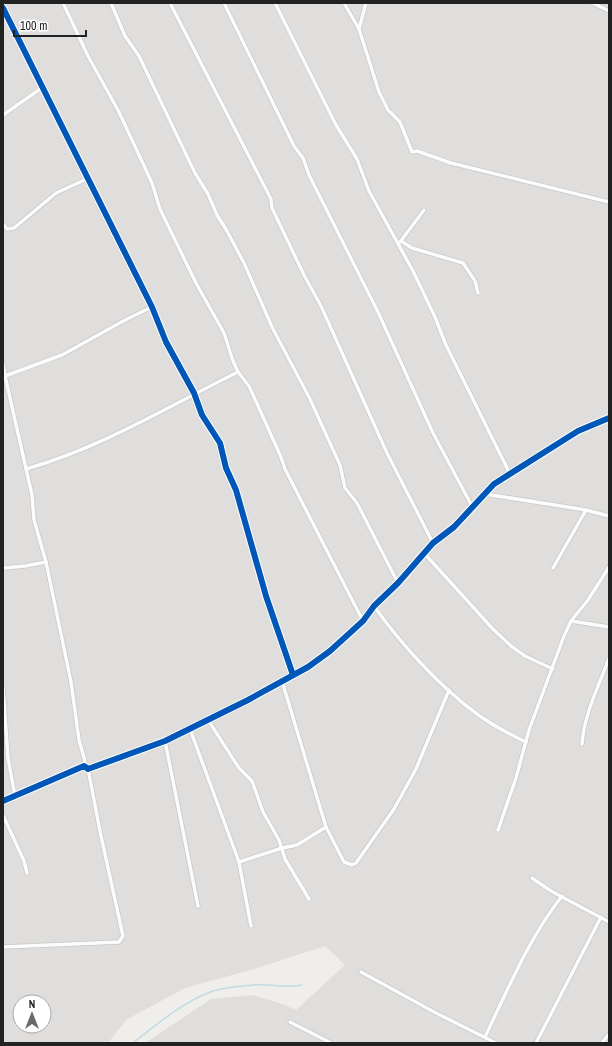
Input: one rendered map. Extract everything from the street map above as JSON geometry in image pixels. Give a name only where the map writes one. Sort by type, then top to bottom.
[{"type":"street","points":[[63,3],[152,183],[160,210],[196,284],[224,333],[238,372],[249,386],[285,469],[363,620]]},
{"type":"street","points":[[111,3],[125,36],[136,51],[147,71],[195,173],[208,194],[217,215],[228,231],[273,329],[309,397],[340,465],[345,488],[357,503],[398,583]]},
{"type":"street","points":[[170,3],[271,199],[272,208],[304,275],[321,306],[388,453],[433,543]]},
{"type":"street","points":[[224,3],[287,132],[303,158],[309,175],[378,312],[434,433],[473,508]]},
{"type":"street","points":[[275,3],[315,79],[328,109],[357,159],[369,191],[400,243],[436,317],[446,345],[510,474]]},
{"type":"street","points":[[344,3],[359,29],[379,92],[388,110],[400,122],[412,152],[416,151],[451,163],[609,202]]},
{"type":"street","points":[[359,29],[366,3]]},
{"type":"street","points":[[593,3],[609,11]]},
{"type":"street","points":[[3,8],[66,136],[89,178],[111,227],[152,307],[166,342],[194,393],[202,415],[220,442],[226,468],[236,490],[278,634],[293,675]]},
{"type":"street","points":[[3,115],[43,87]]},
{"type":"street","points":[[3,224],[7,229],[14,228],[56,193],[89,178]]},
{"type":"street","points":[[400,243],[424,210]]},
{"type":"street","points":[[400,243],[412,248],[463,262],[475,281],[478,293]]},
{"type":"street","points":[[5,376],[62,355],[152,307]]},
{"type":"street","points":[[3,363],[26,469],[34,520],[46,562],[74,699],[79,740],[85,761],[84,766]]},
{"type":"street","points":[[26,469],[55,461],[154,415],[186,399],[194,393],[238,372]]},
{"type":"street","points":[[88,769],[165,741],[190,729],[293,675],[330,651],[363,620],[374,606],[398,583],[433,543],[454,527],[494,484],[578,431],[609,418]]},
{"type":"street","points":[[485,494],[586,510],[609,516]]},
{"type":"street","points":[[553,568],[586,510]]},
{"type":"street","points":[[424,553],[492,628],[511,646],[525,656],[553,669]]},
{"type":"street","points":[[3,568],[46,562]]},
{"type":"street","points":[[498,830],[516,778],[526,742],[571,621],[588,600],[609,567]]},
{"type":"street","points":[[374,606],[407,648],[449,690],[478,715],[526,742]]},
{"type":"street","points":[[571,621],[609,627]]},
{"type":"street","points":[[582,744],[583,733],[599,679],[609,658]]},
{"type":"street","points":[[282,681],[326,827],[344,862],[352,865],[356,863],[394,809],[416,769],[449,690]]},
{"type":"street","points":[[3,687],[8,758],[15,796]]},
{"type":"street","points":[[208,720],[239,768],[252,781],[263,812],[275,832],[285,859],[309,900]]},
{"type":"street","points":[[190,729],[239,862],[251,926]]},
{"type":"street","points":[[165,741],[198,906]]},
{"type":"street","points":[[3,947],[119,942],[122,939],[123,936],[88,769],[84,766]]},
{"type":"street","points":[[3,801],[84,766]]},
{"type":"street","points":[[3,815],[24,861],[27,873]]},
{"type":"street","points":[[239,862],[282,848],[297,845],[326,827]]},
{"type":"street","points":[[532,878],[609,922]]},
{"type":"street","points":[[485,1037],[536,933],[562,896]]},
{"type":"street","points":[[536,1043],[601,917]]},
{"type":"street","points":[[362,972],[436,1013],[496,1043]]},
{"type":"street","points":[[290,1022],[331,1043]]},
{"type":"street","points":[[602,1043],[609,1034]]},
{"type":"shaded area","points":[[3,3],[609,3],[609,1043],[145,1043],[211,999],[253,995],[296,1010],[345,965],[325,946],[254,969],[185,988],[126,1020],[108,1043],[3,1043]]},
{"type":"waterway","points":[[133,1043],[181,1007],[202,995],[213,991],[233,987],[259,985],[302,985]]},
{"type":"cycle path","points":[[3,8],[152,307],[166,342],[194,393],[202,415],[220,443],[226,468],[236,490],[266,596],[293,675]]},
{"type":"cycle path","points":[[3,801],[84,766],[88,769],[165,741],[248,700],[308,667],[330,651],[363,621],[374,606],[398,583],[433,543],[454,527],[494,484],[578,431],[609,418]]}]
